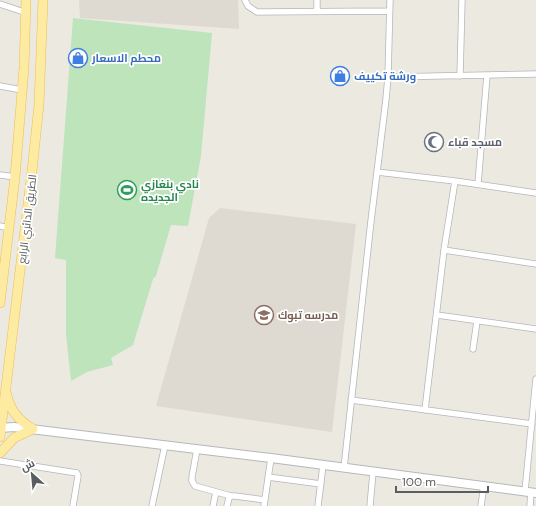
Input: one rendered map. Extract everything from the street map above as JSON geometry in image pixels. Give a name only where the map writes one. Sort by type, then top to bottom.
[{"type":"main road","name":"الطريق الدائري الرابع","points":[[0,303],[4,227],[15,177],[27,13],[26,0]]},
{"type":"main road","name":"الطريق الدائري الرابع","points":[[1,428],[39,105],[43,0]]},
{"type":"main road","points":[[6,389],[9,402],[17,418],[33,429]]},
{"type":"main road","points":[[1,428],[14,427],[33,429],[531,492]]},
{"type":"main road","points":[[0,453],[14,438],[33,429]]},
{"type":"street","points":[[245,0],[248,6],[257,12],[389,11]]},
{"type":"street","points":[[317,0],[317,11]]},
{"type":"street","points":[[344,468],[388,77],[390,0]]},
{"type":"street","points":[[460,76],[462,0]]},
{"type":"street","points":[[0,4],[27,13]]},
{"type":"street","points":[[388,77],[536,74]]},
{"type":"street","points":[[478,184],[487,75]]},
{"type":"street","points":[[0,86],[22,90]]},
{"type":"street","points":[[377,172],[478,184],[536,193]]},
{"type":"street","points":[[0,175],[15,177]]},
{"type":"street","points":[[426,410],[444,250],[455,181]]},
{"type":"street","points":[[444,250],[536,264]]},
{"type":"street","points":[[437,315],[536,329]]},
{"type":"street","points":[[473,350],[478,321]]},
{"type":"street","points":[[530,506],[532,424],[536,379]]},
{"type":"street","points":[[351,400],[532,424]]},
{"type":"street","points":[[152,506],[165,445]]},
{"type":"street","points":[[197,449],[192,481],[195,486],[231,496],[265,503],[271,458]]},
{"type":"street","points":[[0,461],[77,473],[78,476],[73,506]]},
{"type":"street","points":[[318,506],[323,465]]},
{"type":"street","points":[[370,506],[373,472]]},
{"type":"street","points":[[268,477],[321,484]]},
{"type":"street","points":[[482,506],[484,486]]},
{"type":"street","points":[[213,506],[216,492]]},
{"type":"street","points":[[227,506],[231,496]]},
{"type":"shaded area","points":[[79,0],[238,0],[239,29],[80,18]]},
{"type":"shaded area","name":"مدرسه تبوك","points":[[220,208],[356,224],[332,432],[156,406],[209,218]]},
{"type":"green space","name":"نادي بنغازي الجديده","points":[[73,18],[212,33],[201,156],[188,226],[171,225],[133,345],[111,358],[113,365],[87,372],[71,381],[66,334],[66,260],[55,258]]},
{"type":"place","name":"محطم الاسعار","points":[[78,58]]},
{"type":"place","name":"ورشة تكييف","points":[[340,76]]},
{"type":"place","name":"مسجد قباء","points":[[434,142]]},
{"type":"place","name":"نادي بنغازي الجديده","points":[[127,190]]},
{"type":"place","name":"مدرسه تبوك","points":[[264,315]]}]
